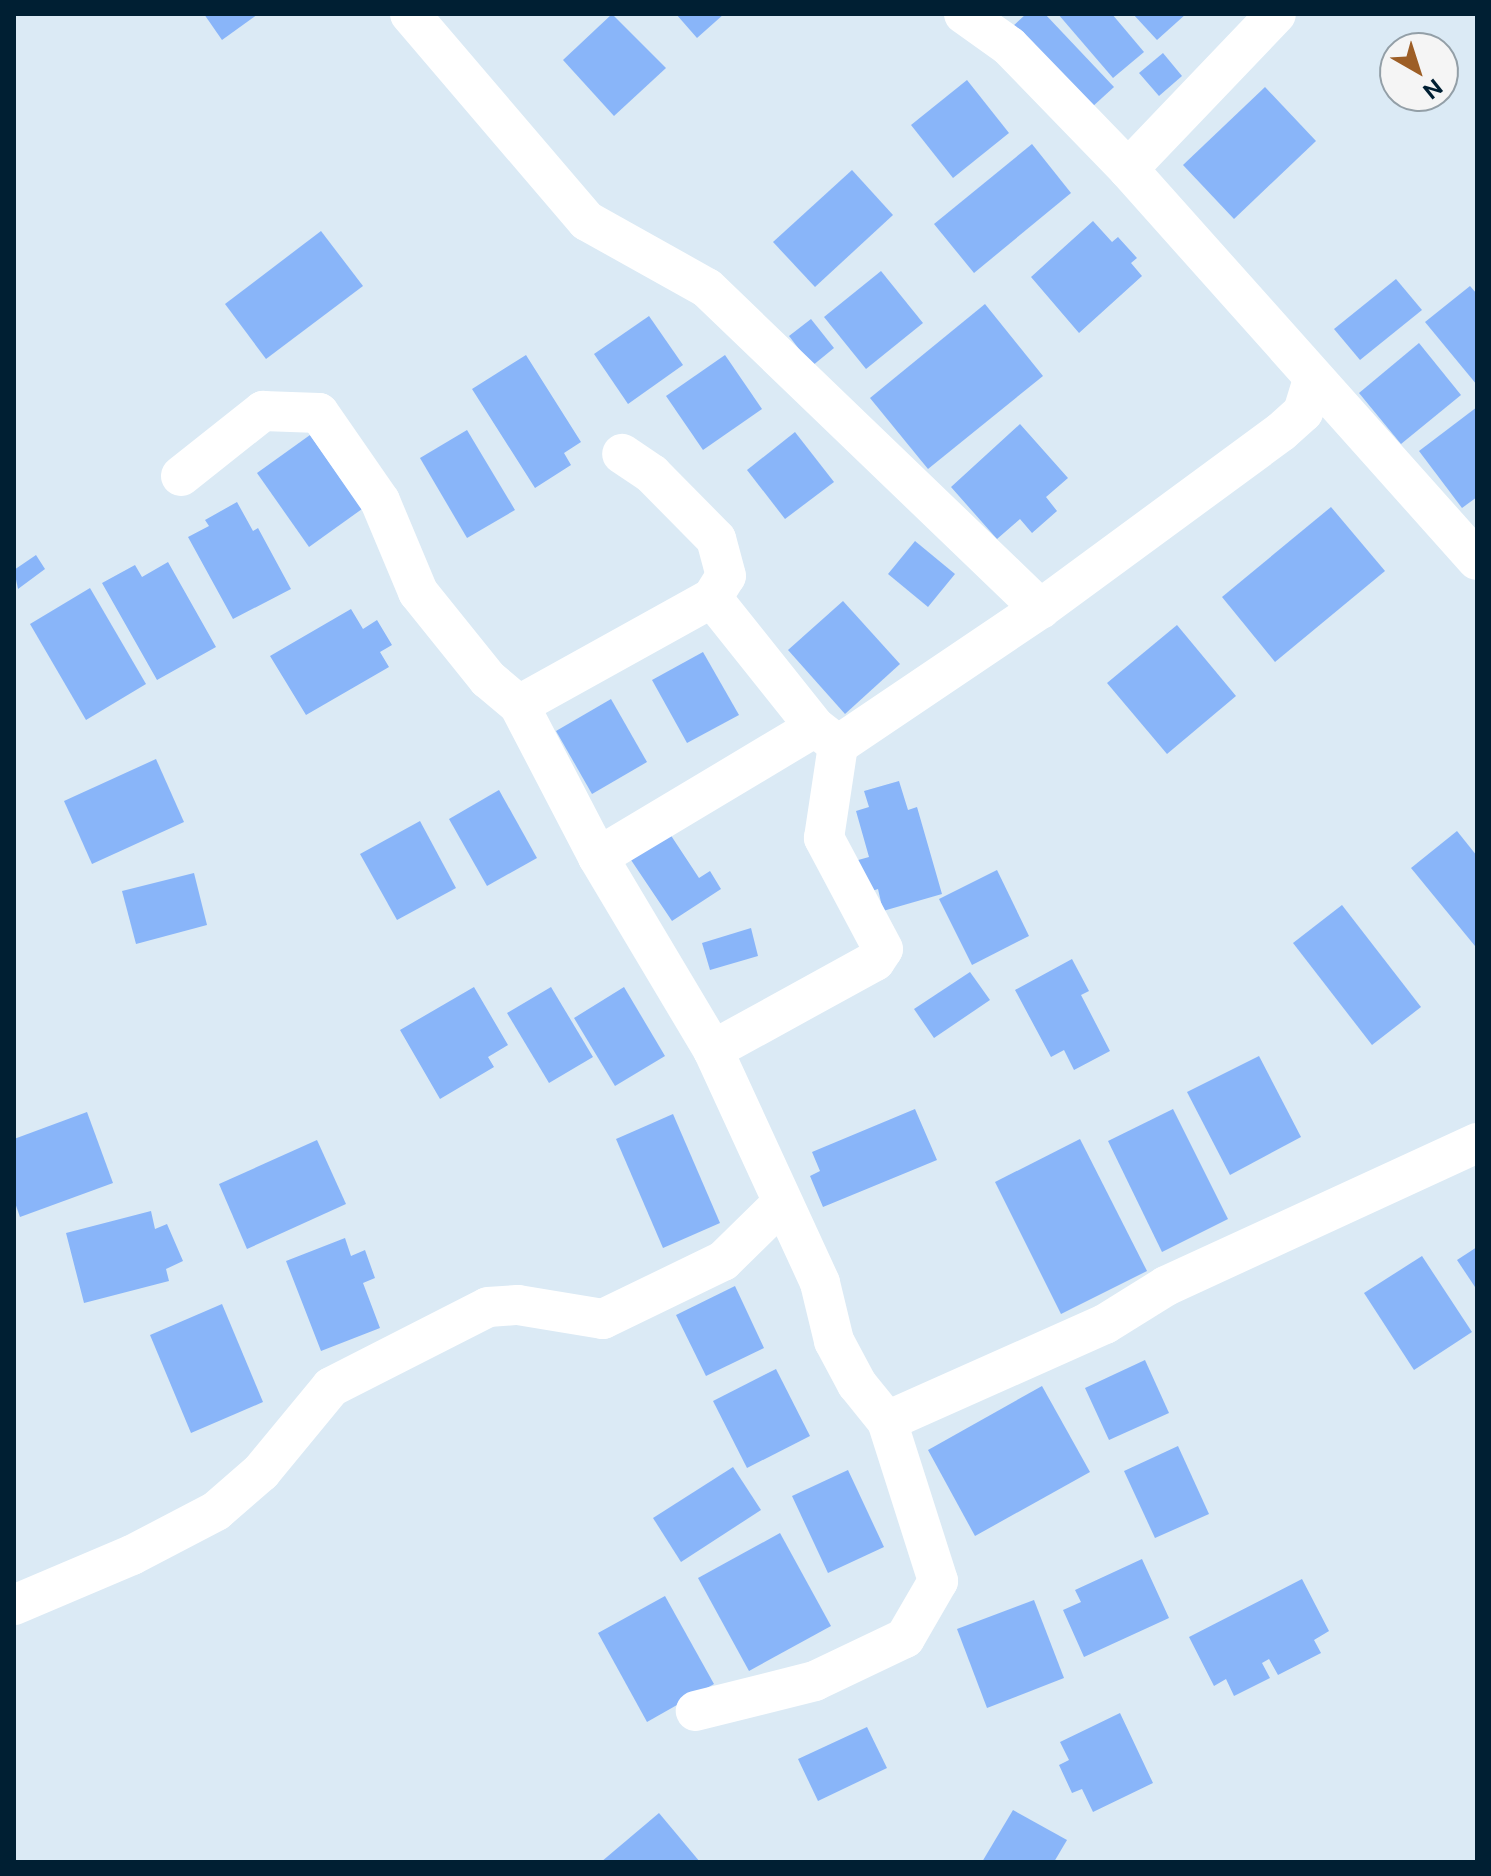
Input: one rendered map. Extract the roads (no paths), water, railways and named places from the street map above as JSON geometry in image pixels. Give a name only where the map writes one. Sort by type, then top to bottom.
[{"type":"street","points":[[410,14],[587,221],[707,288],[1040,609]]},
{"type":"street","points":[[964,14],[1009,46],[1128,169],[1313,380],[1477,560]]},
{"type":"street","points":[[1128,169],[1276,14]]},
{"type":"street","points":[[598,857],[826,736],[1040,609],[1281,432],[1303,412],[1313,380]]},
{"type":"street","points":[[181,476],[263,411],[319,413],[380,501],[418,592],[488,679],[519,705],[598,857],[713,1050],[780,1205],[820,1283],[834,1341],[857,1384],[887,1421],[938,1581],[905,1638],[815,1681],[696,1711]]},
{"type":"street","points":[[519,705],[712,598],[726,576],[716,539],[652,474],[622,454]]},
{"type":"street","points":[[712,598],[826,736],[824,838],[883,949],[875,961],[713,1050]]},
{"type":"street","points":[[887,1421],[1105,1324],[1166,1286],[1477,1143]]},
{"type":"street","points":[[14,1605],[132,1555],[216,1511],[261,1472],[331,1387],[488,1307],[518,1305],[603,1319],[723,1261],[780,1205]]}]
